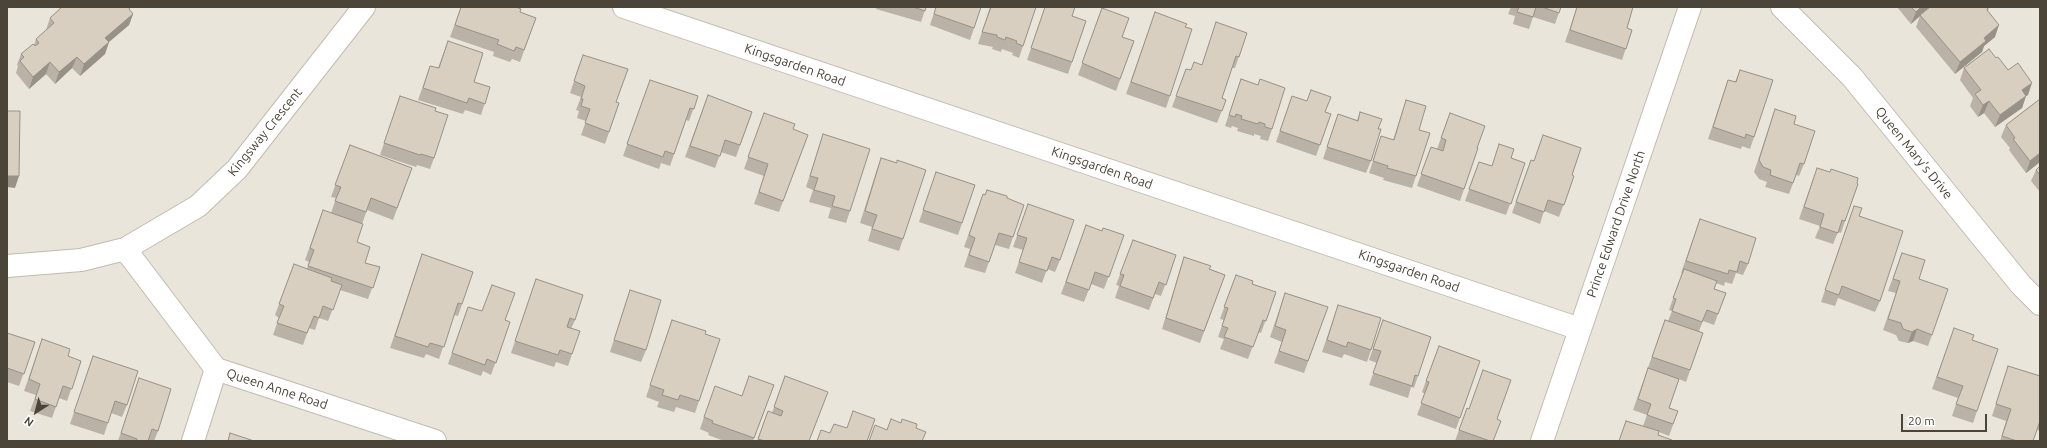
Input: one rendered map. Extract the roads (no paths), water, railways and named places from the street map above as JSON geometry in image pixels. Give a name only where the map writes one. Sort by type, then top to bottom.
[{"type":"street","name":"Kingsway Crescent","points":[[7,266],[81,260],[125,250],[198,206],[237,169],[364,7]]},
{"type":"street","name":"Kingsgarden Road","points":[[624,7],[1580,329]]},
{"type":"street","name":"Prince Edward Drive North","points":[[1542,441],[1690,7]]},
{"type":"street","name":"Queen Mary's Drive","points":[[1782,7],[1852,77],[2021,285],[2040,304]]},
{"type":"street","name":"Queen Anne Road","points":[[125,250],[216,369],[435,441]]},
{"type":"street","points":[[193,441],[216,369]]}]
